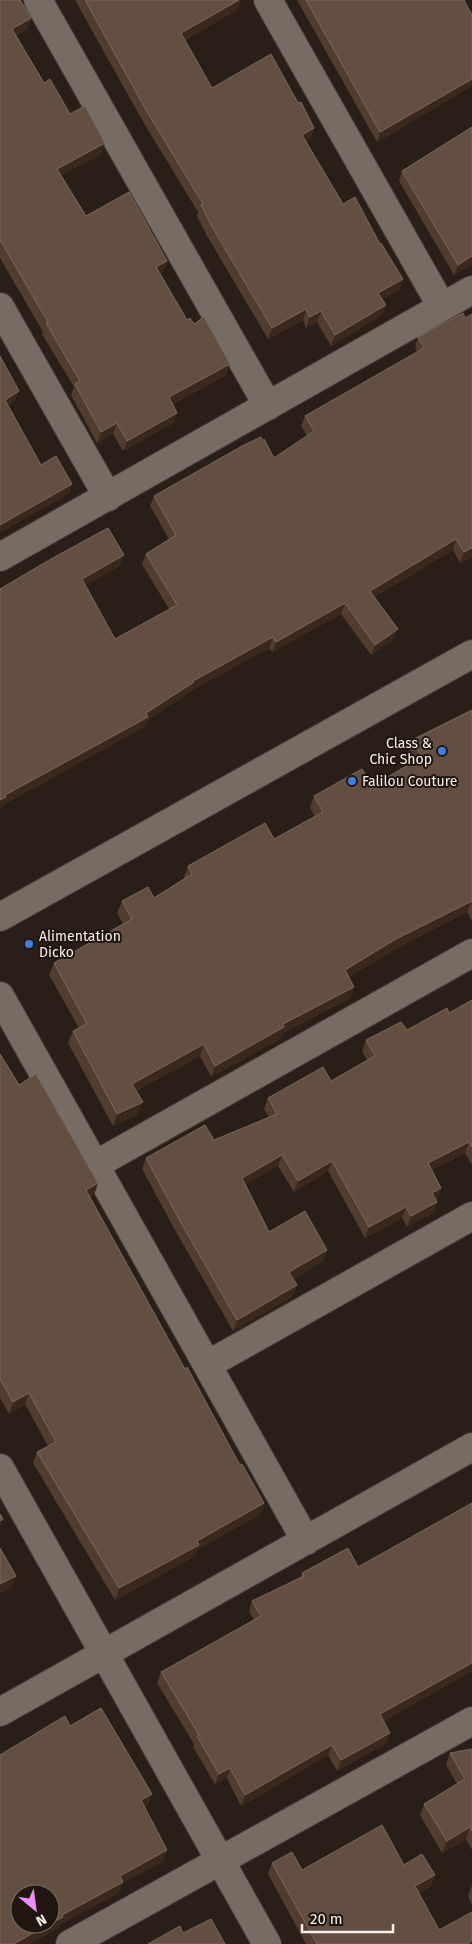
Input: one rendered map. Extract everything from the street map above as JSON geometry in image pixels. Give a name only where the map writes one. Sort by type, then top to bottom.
[{"type":"street","points":[[38,0],[268,406]]},
{"type":"street","points":[[268,0],[442,308]]},
{"type":"street","points":[[0,558],[472,290]]},
{"type":"street","points":[[0,307],[108,497]]},
{"type":"street","points":[[416,684],[472,642]]},
{"type":"street","points":[[0,917],[472,654]]},
{"type":"street","points":[[95,1165],[472,953]]},
{"type":"street","points":[[0,996],[306,1540]]},
{"type":"street","points":[[207,1365],[472,1216]]},
{"type":"street","points":[[0,1712],[472,1447]]},
{"type":"street","points":[[0,1468],[267,1944]]},
{"type":"street","points":[[70,1944],[221,1862],[472,1721]]},
{"type":"building","points":[[0,0],[20,0],[31,18],[12,29],[44,83],[50,79],[70,114],[85,106],[105,143],[57,169],[86,216],[129,192],[167,261],[156,267],[187,320],[190,318],[194,324],[204,317],[230,364],[169,397],[177,413],[127,441],[117,423],[101,432],[75,384],[80,381],[0,240]]},
{"type":"building","points":[[85,0],[239,0],[181,33],[212,88],[271,54],[298,103],[301,102],[314,128],[302,135],[343,204],[355,197],[380,244],[403,279],[378,293],[386,305],[335,335],[321,311],[310,317],[306,309],[272,328],[211,225],[201,205],[203,204],[146,110]]},
{"type":"building","points":[[306,0],[464,0],[472,15],[472,79],[380,132]]},
{"type":"building","points":[[472,127],[472,256],[458,265],[402,171]]},
{"type":"building","points":[[463,313],[465,318],[472,314],[472,548],[464,552],[456,539],[370,591],[398,629],[375,645],[345,603],[276,642],[273,637],[193,681],[146,713],[148,717],[5,795],[6,797],[0,800],[0,589],[108,528],[124,555],[82,579],[115,639],[177,605],[146,554],[176,535],[154,496],[261,437],[274,458],[314,431],[305,416],[424,348],[418,337]]},
{"type":"building","points":[[0,356],[19,391],[5,400],[41,465],[56,456],[72,484],[0,525]]},
{"type":"building","points":[[472,710],[472,901],[396,939],[345,970],[354,987],[283,1024],[284,1027],[215,1066],[204,1044],[132,1084],[143,1102],[117,1114],[73,1031],[87,1024],[54,963],[132,919],[122,901],[148,887],[154,898],[192,874],[188,866],[265,823],[274,839],[323,812],[314,796],[362,769],[372,786],[422,757],[412,740]]},
{"type":"building","points":[[472,1000],[472,1147],[469,1142],[428,1163],[441,1188],[432,1193],[437,1202],[411,1216],[406,1207],[369,1227],[332,1161],[298,1181],[282,1155],[242,1178],[269,1232],[305,1211],[327,1250],[289,1272],[297,1285],[237,1320],[146,1158],[205,1125],[214,1140],[277,1114],[268,1098],[323,1067],[331,1081],[375,1056],[366,1040],[401,1022],[407,1030],[447,1008],[449,1013]]},
{"type":"building","points":[[0,1054],[19,1085],[36,1074],[98,1183],[86,1190],[185,1369],[187,1367],[240,1465],[242,1464],[264,1503],[197,1541],[199,1545],[119,1588],[37,1452],[56,1442],[29,1393],[13,1402],[0,1379]]},
{"type":"building","points":[[472,1503],[472,1663],[380,1714],[390,1733],[341,1760],[332,1745],[245,1795],[230,1768],[219,1774],[197,1736],[199,1735],[161,1672],[261,1616],[252,1601],[304,1576],[302,1573],[348,1548],[358,1567]]},
{"type":"building","points":[[0,1548],[16,1576],[0,1584]]},
{"type":"building","points":[[101,1708],[152,1794],[141,1800],[167,1850],[120,1876],[123,1882],[62,1915],[63,1917],[60,1919],[60,1884],[10,1884],[10,1934],[32,1934],[14,1944],[0,1944],[0,1755],[65,1716],[70,1726]]},
{"type":"building","points":[[472,1749],[472,1831],[470,1827],[447,1841],[424,1804],[465,1779],[450,1753]]},
{"type":"building","points":[[382,1825],[404,1865],[422,1854],[435,1875],[415,1886],[439,1930],[472,1912],[472,1941],[467,1944],[317,1944],[272,1863],[292,1852],[302,1870]]},
{"type":"building","points":[[211,1919],[225,1944],[148,1944],[180,1926],[183,1933]]},
{"type":"place","name":"Class & Chic Shop","points":[[442,751]]},
{"type":"place","name":"Falilou Couture","points":[[352,781]]},
{"type":"place","name":"Alimentation Dicko","points":[[29,944]]}]
